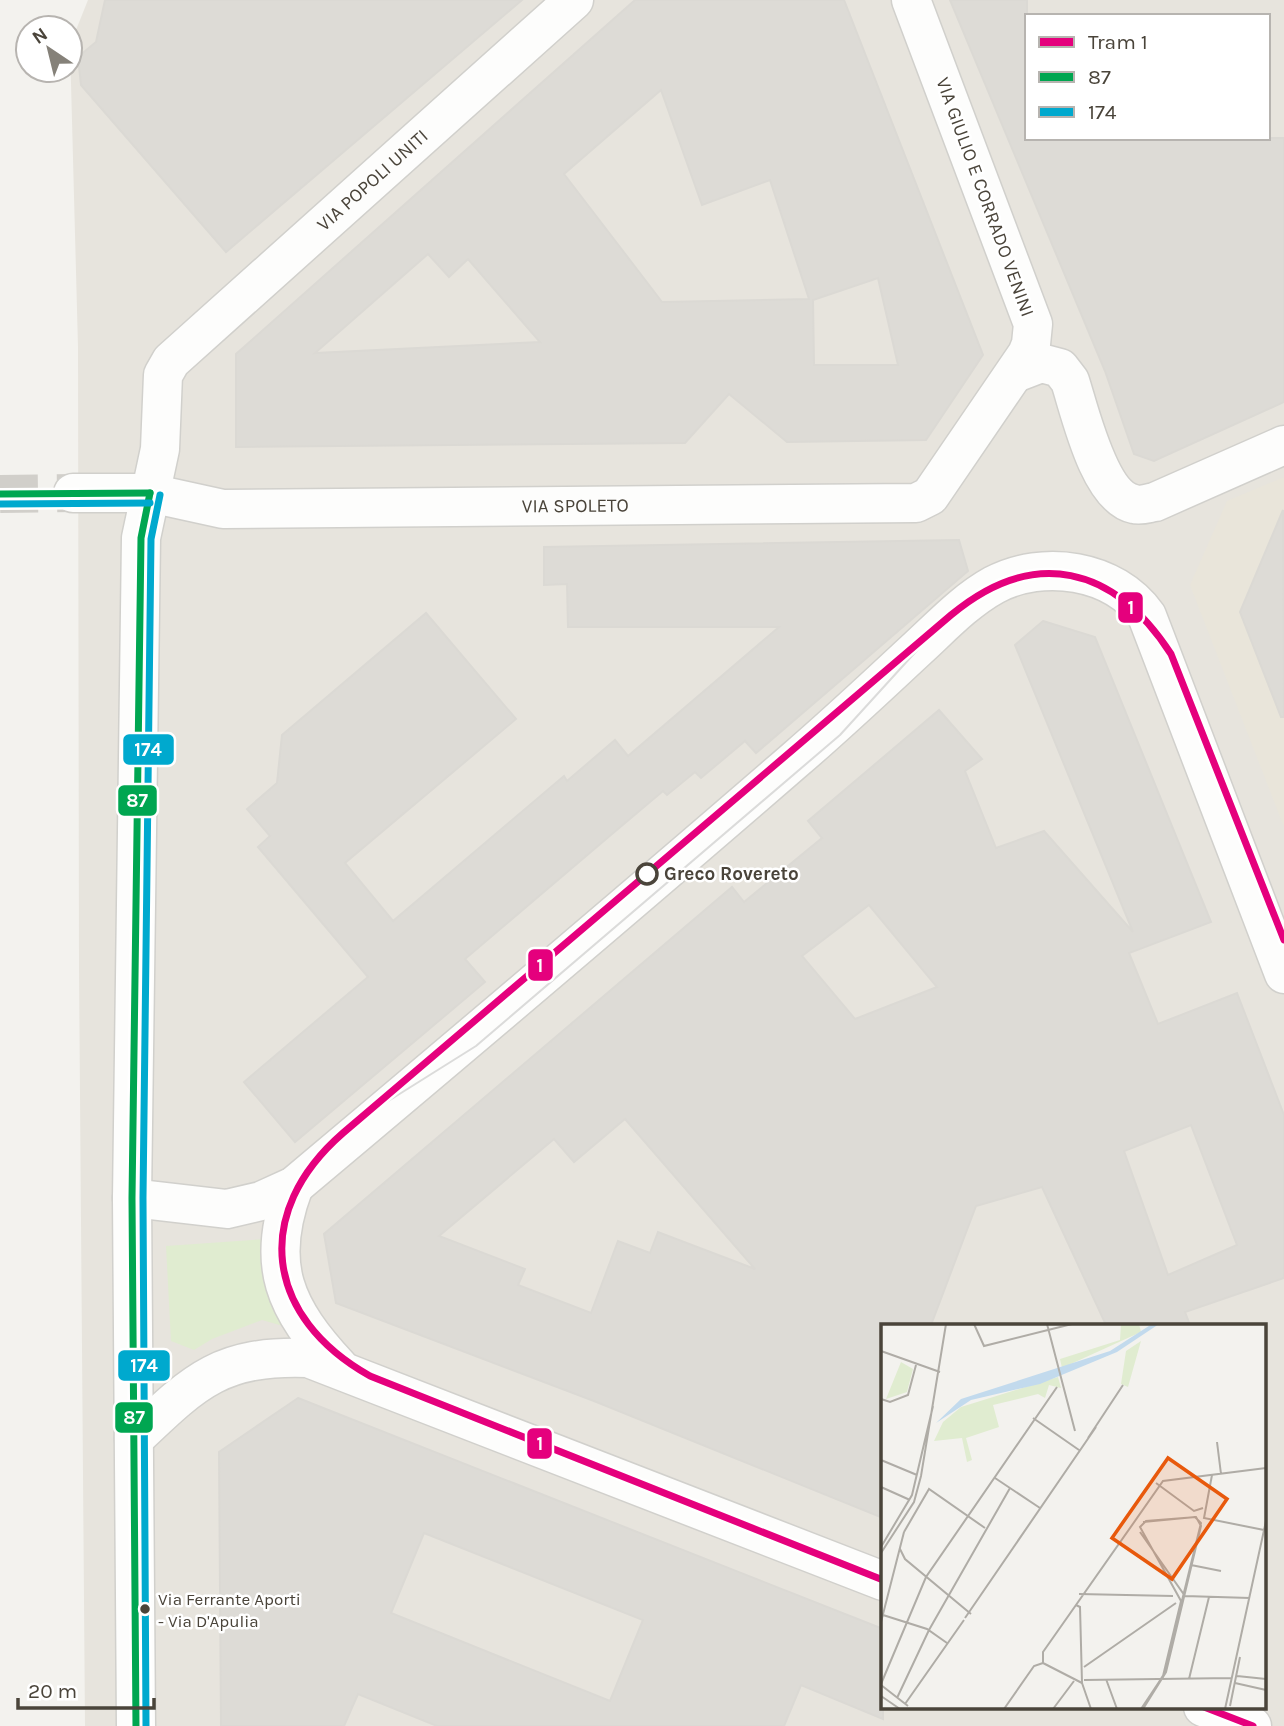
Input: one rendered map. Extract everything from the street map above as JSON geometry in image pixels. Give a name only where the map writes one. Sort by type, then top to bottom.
[{"type":"street","name":"VIA POPOLI UNITI","points":[[150,493],[160,449],[163,375],[171,361],[575,0]]},
{"type":"street","name":"VIA GIULIO E CORRADO VENINI","points":[[911,0],[1030,310],[1031,344],[1015,373]]},
{"type":"street","points":[[1015,373],[1041,363],[1060,368],[1066,374],[1105,480],[1118,495],[1135,505],[1155,502],[1284,444]]},
{"type":"street","name":"VIA SPOLETO","points":[[73,493],[150,493],[223,509],[916,503],[930,496],[940,484],[1015,373]]},
{"type":"street","points":[[136,1726],[132,1198],[141,538],[150,493]]},
{"type":"street","points":[[132,1198],[227,1209],[261,1201],[294,1186],[686,854],[848,714],[976,598],[994,585],[1027,573],[1059,570],[1085,575],[1131,596],[1147,616],[1284,974]]},
{"type":"street","points":[[294,1186],[282,1225],[280,1244],[283,1280],[295,1315],[309,1335],[339,1367]]},
{"type":"street","points":[[134,1439],[193,1385],[227,1367],[265,1357],[308,1358],[339,1367],[881,1580]]},
{"type":"street","points":[[1206,1708],[1252,1726]]},
{"type":"shaded area","points":[[88,0],[1284,0],[1284,1726],[85,1726],[79,968],[78,347],[71,84],[84,84],[82,14]]},
{"type":"shaded area","points":[[1284,477],[1284,827],[1190,585],[1227,501]]},
{"type":"green space","points":[[265,1239],[290,1328],[262,1320],[212,1339],[194,1350],[171,1341],[166,1246]]},
{"type":"building","points":[[105,0],[522,0],[226,252],[81,85],[84,84],[84,52],[96,42]]},
{"type":"building","points":[[635,0],[844,0],[983,355],[926,440],[787,442],[729,394],[685,443],[236,447],[236,354]],"holes":[[[661,90],[702,205],[770,180],[809,299],[662,302],[564,174]],[[428,254],[449,277],[468,259],[540,342],[315,353]],[[878,278],[898,365],[814,365],[813,300]]]},
{"type":"building","points":[[950,0],[1027,0],[1025,140],[1284,138],[1284,402],[1154,461],[1134,454],[1105,371]]},
{"type":"building","points":[[1283,510],[1284,717],[1281,717],[1240,612]]},
{"type":"building","points":[[959,540],[968,571],[756,753],[745,741],[701,778],[695,772],[667,795],[663,791],[612,834],[465,959],[485,982],[295,1142],[244,1082],[368,977],[258,847],[270,836],[247,809],[277,783],[282,735],[426,613],[516,719],[345,863],[393,921],[564,776],[567,781],[615,740],[628,756],[779,627],[568,627],[567,584],[544,585],[544,547]]},
{"type":"building","points":[[1043,621],[1095,637],[1211,922],[1129,953],[1158,1024],[1237,993],[1284,1115],[1284,1278],[1185,1312],[1190,1324],[1106,1324],[1042,1187],[976,1206],[931,1324],[881,1324],[881,1517],[594,1401],[336,1303],[324,1234],[732,887],[744,902],[822,838],[808,821],[939,710],[982,759],[965,771],[996,848],[1044,831],[1133,932],[1015,645]],"holes":[[[869,905],[937,987],[855,1019],[802,956]],[[625,1119],[755,1269],[658,1232],[650,1253],[618,1241],[591,1313],[518,1285],[525,1269],[439,1236],[554,1139],[574,1162]],[[1191,1125],[1237,1245],[1168,1275],[1124,1151]]]},
{"type":"building","points":[[298,1398],[881,1628],[883,1719],[801,1685],[784,1726],[437,1726],[358,1694],[344,1726],[221,1726],[219,1452]],"holes":[[[424,1533],[643,1620],[610,1701],[391,1613]]]},
{"type":"tunnel","points":[[0,494],[73,493]]},
{"type":"tram line","name":"1","points":[[881,1579],[370,1376],[335,1352],[309,1324],[291,1294],[283,1262],[283,1229],[294,1196],[313,1164],[343,1133],[951,615],[982,593],[1012,580],[1042,574],[1071,576],[1098,585],[1124,601],[1149,624],[1171,654],[1284,940]]},
{"type":"tram line","points":[[358,1120],[476,1046],[840,735],[941,624]]},
{"type":"tram line","name":"1","points":[[1207,1708],[1253,1726]]},
{"type":"transit line","name":"87","points":[[0,494],[150,493]]},
{"type":"transit line","name":"87","points":[[136,1726],[132,1198],[141,538],[150,493]]},
{"type":"transit line","name":"174","points":[[146,1726],[143,1198],[151,539],[160,495]]},
{"type":"transit line","name":"174","points":[[0,504],[150,503]]},
{"type":"place","name":"Greco Rovereto","points":[[647,874]]},
{"type":"place","name":"Via Ferrante Aporti - Via D'Apulia","points":[[145,1609]]}]
